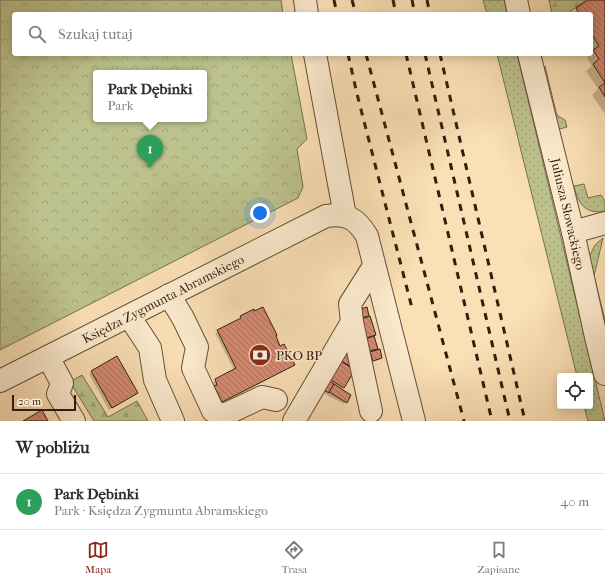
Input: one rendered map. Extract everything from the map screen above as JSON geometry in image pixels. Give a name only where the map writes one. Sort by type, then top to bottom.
[{"type":"street","points":[[305,0],[307,12]]},
{"type":"street","points":[[516,0],[519,12]]},
{"type":"street","points":[[315,56],[335,216],[352,219],[360,225],[367,236],[414,421]]},
{"type":"street","name":"Juliusza Słowackiego","points":[[529,56],[573,232],[605,374]]},
{"type":"street","name":"Księdza Zygmunta Abramskiego","points":[[0,381],[170,295],[335,216]]},
{"type":"street","points":[[573,232],[605,224]]},
{"type":"street","points":[[371,411],[352,322],[350,304],[374,266]]},
{"type":"street","points":[[170,295],[197,347],[193,368],[213,411],[224,415],[262,397],[276,400]]},
{"type":"street","points":[[129,316],[150,348],[155,380],[173,421]]},
{"type":"street","points":[[294,421],[352,322]]},
{"type":"street","points":[[48,357],[62,383],[58,394],[74,421]]},
{"type":"green space","points":[[0,0],[281,0],[283,12],[12,12],[12,56],[291,56],[307,139],[297,149],[303,187],[298,198],[0,350]]},
{"type":"green space","points":[[483,0],[504,0],[507,12],[486,12]]},
{"type":"green space","points":[[549,0],[586,0],[570,12],[552,12]]},
{"type":"green space","points":[[497,56],[517,56],[605,421],[588,421],[585,409],[593,409],[593,373],[576,373]]},
{"type":"green space","points":[[545,66],[556,112],[558,116],[565,120],[567,127],[556,130],[543,70]]},
{"type":"green space","points":[[584,184],[588,198],[601,195],[605,201],[605,211],[592,211],[587,209],[580,202],[574,186]]},
{"type":"green space","points":[[603,238],[594,276],[605,320],[605,332],[589,257],[595,245]]},
{"type":"green space","points":[[82,375],[108,417],[137,401],[148,421],[94,421],[70,382]]},
{"type":"building","points":[[588,0],[605,0],[605,83],[593,64],[599,59],[593,50],[599,46],[593,36],[593,12],[578,12],[576,8]]},
{"type":"building","points":[[605,83],[605,97],[599,87]]},
{"type":"building","name":"PKO BP","points":[[263,307],[277,335],[276,336],[280,346],[284,344],[295,365],[222,402],[214,386],[217,385],[215,379],[236,368],[217,330],[241,318],[240,316],[254,309],[254,311]]},
{"type":"building","points":[[367,307],[369,316],[362,318],[360,309]]},
{"type":"building","points":[[370,316],[376,335],[366,338],[361,319]]},
{"type":"building","points":[[374,336],[378,349],[369,351],[365,339]]},
{"type":"building","points":[[380,349],[382,358],[373,361],[370,352]]},
{"type":"building","points":[[344,351],[356,358],[352,367],[339,360]]},
{"type":"building","points":[[117,356],[138,393],[112,408],[91,371]]},
{"type":"building","points":[[339,360],[355,370],[344,388],[328,378]]},
{"type":"building","points":[[328,380],[334,384],[329,393],[322,389]]},
{"type":"building","points":[[334,384],[351,395],[347,403],[329,392]]},
{"type":"building","points":[[42,410],[48,421],[23,421]]},
{"type":"railway","points":[[334,0],[337,12]]},
{"type":"railway","points":[[352,0],[355,12]]},
{"type":"railway","points":[[393,0],[396,12]]},
{"type":"railway","points":[[412,0],[415,12]]},
{"type":"railway","points":[[427,0],[430,12]]},
{"type":"railway","points":[[348,56],[412,308]]},
{"type":"railway","points":[[367,56],[464,421]]},
{"type":"railway","points":[[406,56],[492,421]]},
{"type":"railway","points":[[425,56],[510,421]]},
{"type":"railway","points":[[440,56],[525,421]]},
{"type":"place","name":"Park Dębinki","points":[[150,168]]},
{"type":"place","name":"PKO BP","points":[[260,355]]}]
